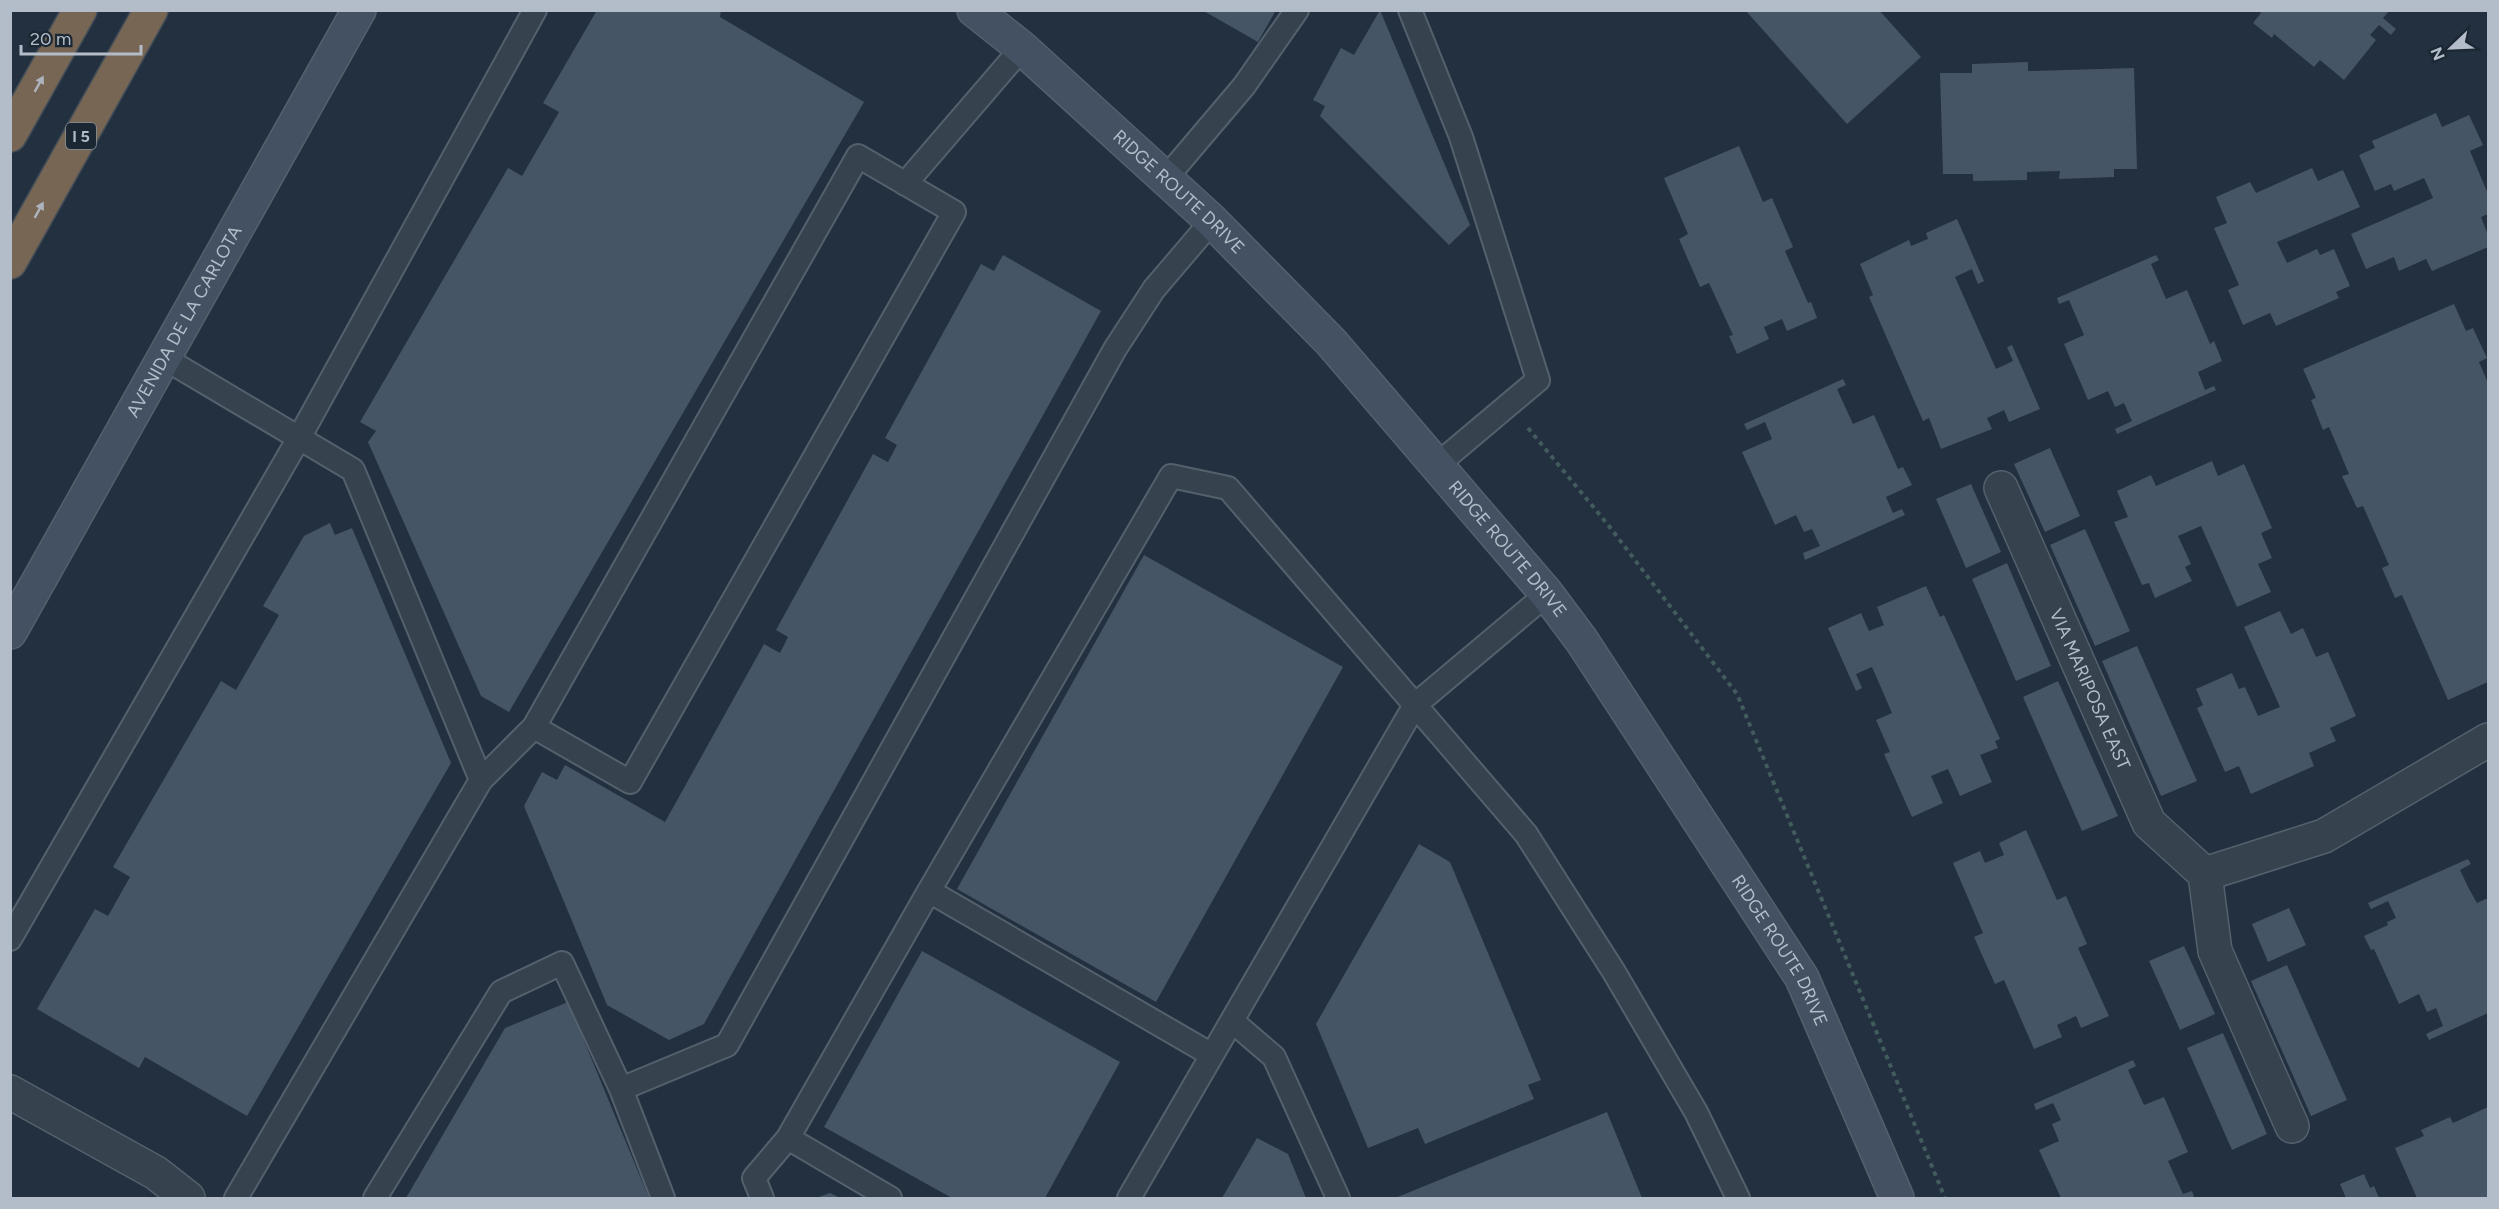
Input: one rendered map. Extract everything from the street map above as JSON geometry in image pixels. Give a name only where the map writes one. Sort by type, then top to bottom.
[{"type":"highway","points":[[10,135],[80,10]]},
{"type":"highway","name":"I 5","points":[[10,262],[152,10]]},
{"type":"main road","name":"AVENIDA DE LA CARLOTA","points":[[10,633],[359,10]]},
{"type":"main road","name":"RIDGE ROUTE DRIVE","points":[[992,15],[1022,48],[1212,221],[1331,342],[1546,594],[1582,641],[1802,978],[1897,1198]]},
{"type":"street","name":"VIA MARIPOSA EAST","points":[[2001,488],[2149,823],[2205,874]]},
{"type":"street","points":[[2292,1126],[2215,951],[2205,874],[2324,836],[2488,740]]},
{"type":"street","points":[[10,1092],[156,1173],[188,1198]]},
{"type":"lane","points":[[10,939],[299,438],[535,10]]},
{"type":"lane","points":[[1166,178],[1244,86],[1297,10]]},
{"type":"lane","points":[[1410,10],[1461,137],[1538,380],[1437,465]]},
{"type":"lane","points":[[905,184],[1022,48]]},
{"type":"lane","points":[[236,1198],[481,780],[534,727],[858,156],[954,212],[630,782],[534,727]]},
{"type":"lane","points":[[621,1089],[727,1045],[1114,349],[1154,289],[1212,221]]},
{"type":"lane","points":[[164,358],[353,470],[481,780]]},
{"type":"lane","points":[[762,1198],[754,1179],[788,1138],[1171,476],[1228,488],[1526,834],[1614,972],[1696,1112],[1738,1198]]},
{"type":"lane","points":[[1129,1198],[1415,705],[1546,594]]},
{"type":"lane","points":[[929,891],[1212,1054]]},
{"type":"lane","points":[[375,1198],[501,992],[562,963],[621,1089],[663,1198]]},
{"type":"lane","points":[[1232,1021],[1274,1057],[1338,1198]]},
{"type":"lane","points":[[788,1138],[890,1198]]},
{"type":"path","points":[[1509,405],[1609,526],[1737,694],[1946,1198]]},
{"type":"building","points":[[597,10],[721,10],[720,17],[864,102],[509,712],[481,696],[368,442],[376,431],[360,422],[508,168],[522,176],[559,112],[543,103]]},
{"type":"building","points":[[1202,10],[1276,10],[1258,42]]},
{"type":"building","points":[[1380,10],[1470,225],[1449,245],[1320,116],[1325,106],[1313,100],[1341,48],[1354,55]]},
{"type":"building","points":[[1745,10],[1879,10],[1921,57],[1847,124]]},
{"type":"building","points":[[2258,10],[2390,10],[2383,18],[2396,29],[2391,35],[2379,25],[2370,35],[2376,40],[2344,80],[2320,60],[2314,67],[2274,34],[2272,38],[2253,23],[2261,13]]},
{"type":"building","points":[[2028,62],[2028,71],[2134,68],[2137,169],[2114,169],[2114,177],[2059,179],[2060,171],[2027,172],[2027,180],[1973,181],[1973,174],[1943,174],[1940,73],[1972,73],[1972,64]]},
{"type":"building","points":[[2436,113],[2442,127],[2469,115],[2483,145],[2470,151],[2488,194],[2488,214],[2481,217],[2488,235],[2488,247],[2432,271],[2426,259],[2399,271],[2394,257],[2366,269],[2351,234],[2433,198],[2424,178],[2394,191],[2391,184],[2375,191],[2359,155],[2375,148],[2372,141]]},
{"type":"building","points":[[1739,146],[1763,202],[1772,198],[1793,247],[1785,251],[1817,318],[1787,331],[1782,319],[1764,327],[1769,339],[1737,354],[1729,336],[1733,335],[1709,283],[1700,287],[1679,239],[1688,234],[1664,178]]},
{"type":"building","points":[[2312,168],[2318,181],[2343,170],[2360,207],[2277,242],[2287,263],[2317,249],[2320,255],[2334,249],[2350,286],[2336,292],[2339,298],[2276,326],[2270,313],[2243,325],[2228,290],[2239,285],[2214,228],[2227,223],[2216,197],[2250,182],[2256,193]]},
{"type":"building","points":[[1957,219],[1984,281],[1978,284],[1972,269],[1955,277],[1996,369],[2013,361],[2007,347],[2012,345],[2040,409],[2009,422],[2004,410],[1987,418],[1992,429],[1941,449],[1929,418],[1923,421],[1869,297],[1873,295],[1860,264],[1909,240],[1911,246],[1928,239],[1926,233]]},
{"type":"building","points":[[1003,255],[1101,311],[704,1024],[669,1040],[607,1005],[524,806],[542,772],[557,780],[565,765],[665,822],[764,644],[780,653],[788,637],[776,630],[873,454],[888,462],[897,445],[885,438],[981,264],[994,271]]},
{"type":"building","points":[[2156,255],[2159,260],[2151,264],[2166,299],[2187,290],[2210,344],[2214,341],[2222,361],[2198,372],[2205,390],[2214,386],[2216,390],[2117,434],[2115,429],[2132,421],[2124,403],[2115,407],[2108,391],[2088,400],[2064,344],[2084,335],[2069,300],[2059,304],[2057,298]]},
{"type":"building","points":[[2454,304],[2466,331],[2473,328],[2487,358],[2479,362],[2488,383],[2488,682],[2448,700],[2402,595],[2395,598],[2382,568],[2389,565],[2363,506],[2357,508],[2342,476],[2349,474],[2329,427],[2323,430],[2311,400],[2316,398],[2303,369]]},
{"type":"building","points":[[1843,379],[1846,385],[1837,389],[1853,424],[1874,415],[1898,469],[1903,467],[1912,485],[1886,497],[1893,513],[1902,509],[1905,515],[1805,560],[1803,553],[1820,546],[1812,529],[1804,532],[1796,515],[1775,525],[1742,452],[1772,439],[1765,422],[1747,430],[1744,424]]},
{"type":"building","points":[[2050,448],[2080,516],[2045,532],[2014,464]]},
{"type":"building","points":[[2212,461],[2218,476],[2244,464],[2272,528],[2261,533],[2272,558],[2258,564],[2271,592],[2237,607],[2201,526],[2178,536],[2191,564],[2185,567],[2192,581],[2155,598],[2149,583],[2142,585],[2114,522],[2128,517],[2117,491],[2151,475],[2156,486]]},
{"type":"building","points":[[1971,484],[2001,552],[1966,568],[1936,499]]},
{"type":"building","points":[[330,523],[335,535],[352,528],[451,763],[247,1116],[145,1057],[139,1068],[37,1009],[95,909],[108,916],[130,877],[113,867],[221,681],[236,690],[279,615],[263,606],[304,536]]},
{"type":"building","points":[[2085,529],[2130,631],[2095,646],[2050,545]]},
{"type":"building","points":[[1144,555],[1343,667],[1156,1002],[957,889]]},
{"type":"building","points":[[2007,563],[2051,666],[2016,681],[1972,579]]},
{"type":"building","points":[[1926,586],[1940,617],[1944,615],[2000,739],[1995,741],[1998,748],[1980,755],[1992,782],[1960,796],[1948,769],[1931,776],[1943,803],[1912,817],[1884,754],[1890,752],[1876,720],[1892,713],[1872,667],[1856,674],[1862,688],[1856,691],[1828,628],[1861,613],[1869,631],[1884,625],[1877,607]]},
{"type":"building","points":[[2280,611],[2291,634],[2303,628],[2316,657],[2328,652],[2356,716],[2330,728],[2336,741],[2309,753],[2314,766],[2251,794],[2239,766],[2225,772],[2197,708],[2203,705],[2196,689],[2232,673],[2239,689],[2245,687],[2258,716],[2280,707],[2244,627]]},
{"type":"building","points":[[2137,646],[2197,781],[2161,796],[2102,661]]},
{"type":"building","points":[[2058,681],[2118,816],[2082,831],[2023,697]]},
{"type":"building","points":[[2026,830],[2057,900],[2066,896],[2087,944],[2078,948],[2109,1016],[2081,1028],[2076,1016],[2057,1025],[2062,1037],[2034,1049],[2004,980],[1995,984],[1974,937],[1983,933],[1953,863],[1980,851],[1985,863],[2004,855],[1999,843]]},
{"type":"building","points":[[1419,844],[1450,862],[1541,1080],[1528,1085],[1534,1099],[1425,1144],[1418,1128],[1368,1148],[1316,1024]]},
{"type":"building","points":[[2468,859],[2471,864],[2460,870],[2468,887],[2477,903],[2488,898],[2488,1013],[2429,1040],[2426,1034],[2443,1026],[2436,1008],[2427,1012],[2419,994],[2399,1004],[2374,949],[2371,950],[2364,936],[2388,925],[2387,922],[2396,918],[2388,901],[2371,909],[2368,903]]},
{"type":"building","points":[[2289,908],[2306,945],[2268,962],[2252,924]]},
{"type":"building","points":[[2184,946],[2215,1014],[2180,1030],[2149,961]]},
{"type":"building","points":[[922,951],[1120,1062],[1045,1198],[952,1198],[824,1127]]},
{"type":"building","points":[[2287,965],[2347,1100],[2311,1116],[2251,981]]},
{"type":"building","points":[[568,1002],[649,1198],[406,1198],[505,1028]]},
{"type":"building","points":[[2223,1033],[2267,1134],[2232,1150],[2187,1048]]},
{"type":"building","points":[[2133,1060],[2136,1066],[2128,1070],[2144,1105],[2164,1097],[2188,1152],[2168,1161],[2183,1194],[2192,1191],[2194,1197],[2061,1198],[2039,1150],[2059,1141],[2052,1124],[2061,1120],[2053,1103],[2036,1110],[2034,1104]]},
{"type":"building","points":[[2488,1107],[2488,1198],[2417,1198],[2395,1148],[2424,1136],[2421,1130],[2450,1117],[2453,1123]]},
{"type":"building","points":[[1607,1112],[1642,1198],[1395,1198]]},
{"type":"building","points":[[1257,1138],[1288,1154],[1306,1198],[1222,1198]]},
{"type":"building","points":[[2364,1174],[2370,1188],[2374,1186],[2379,1198],[2346,1198],[2340,1184]]},
{"type":"building","points":[[830,1193],[840,1198],[816,1198]]}]
